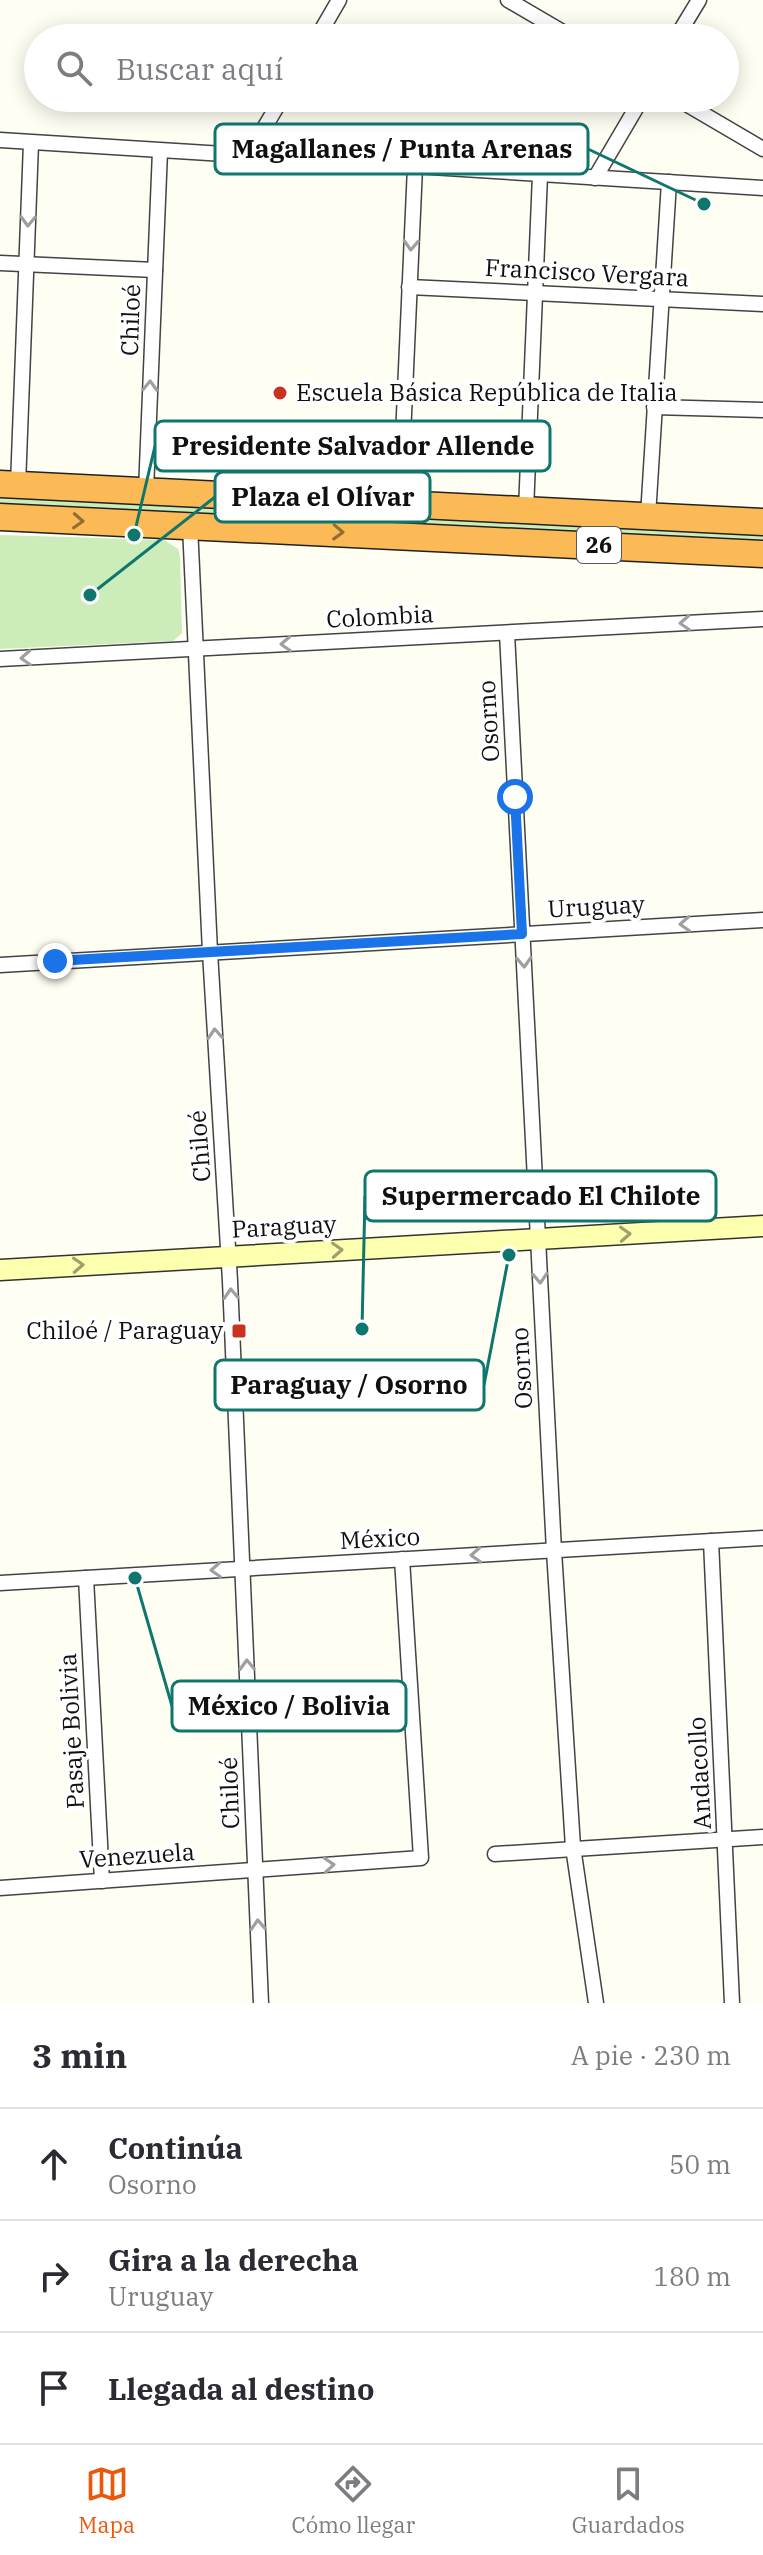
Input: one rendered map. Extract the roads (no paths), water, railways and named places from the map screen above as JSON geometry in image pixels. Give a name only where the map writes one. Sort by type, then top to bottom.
[{"type":"highway","name":"26","points":[[9,485],[763,522]]},
{"type":"highway","name":"26","points":[[0,517],[763,554]]},
{"type":"street","points":[[325,24],[339,0]]},
{"type":"street","points":[[684,24],[699,0]]},
{"type":"street","points":[[513,1],[550,24]]},
{"type":"street","points":[[247,157],[274,112]]},
{"type":"street","points":[[595,178],[634,112]]},
{"type":"street","points":[[700,112],[763,149]]},
{"type":"street","points":[[0,140],[763,188]]},
{"type":"street","points":[[9,485],[26,264],[31,143]]},
{"type":"street","name":"Chiloé","points":[[146,491],[160,151]]},
{"type":"street","points":[[400,504],[415,167]]},
{"type":"street","points":[[526,510],[540,175]]},
{"type":"street","points":[[648,516],[669,182]]},
{"type":"street","points":[[0,263],[155,270]]},
{"type":"street","name":"Francisco Vergara","points":[[409,287],[763,304]]},
{"type":"street","points":[[654,407],[763,410]]},
{"type":"street","name":"Chiloé","points":[[190,526],[210,952],[229,1256],[261,2003]]},
{"type":"street","name":"Colombia","points":[[0,659],[763,619]]},
{"type":"street","name":"Osorno","points":[[507,633],[554,1551],[573,1847],[596,2003]]},
{"type":"street","name":"Uruguay","points":[[0,965],[763,920]]},
{"type":"street","name":"Paraguay","points":[[0,1270],[763,1226]]},
{"type":"street","name":"México","points":[[0,1583],[763,1538]]},
{"type":"street","name":"Andacollo","points":[[711,1541],[732,2003]]},
{"type":"street","name":"Venezuela","points":[[0,1888],[421,1858],[402,1559]]},
{"type":"street","name":"Pasaje Bolivia","points":[[86,1578],[102,1881]]},
{"type":"street","points":[[495,1854],[763,1837]]},
{"type":"place","name":"Magallanes / Punta Arenas","points":[[704,204]]},
{"type":"place","name":"Escuela Básica República de Italia","points":[[280,393]]},
{"type":"place","name":"Presidente Salvador Allende","points":[[134,535]]},
{"type":"place","name":"Plaza el Olívar","points":[[90,595]]},
{"type":"place","name":"Paraguay / Osorno","points":[[509,1255]]},
{"type":"place","name":"Supermercado El Chilote","points":[[362,1329]]},
{"type":"place","name":"Chiloé / Paraguay","points":[[239,1331]]},
{"type":"place","name":"México / Bolivia","points":[[135,1578]]}]
